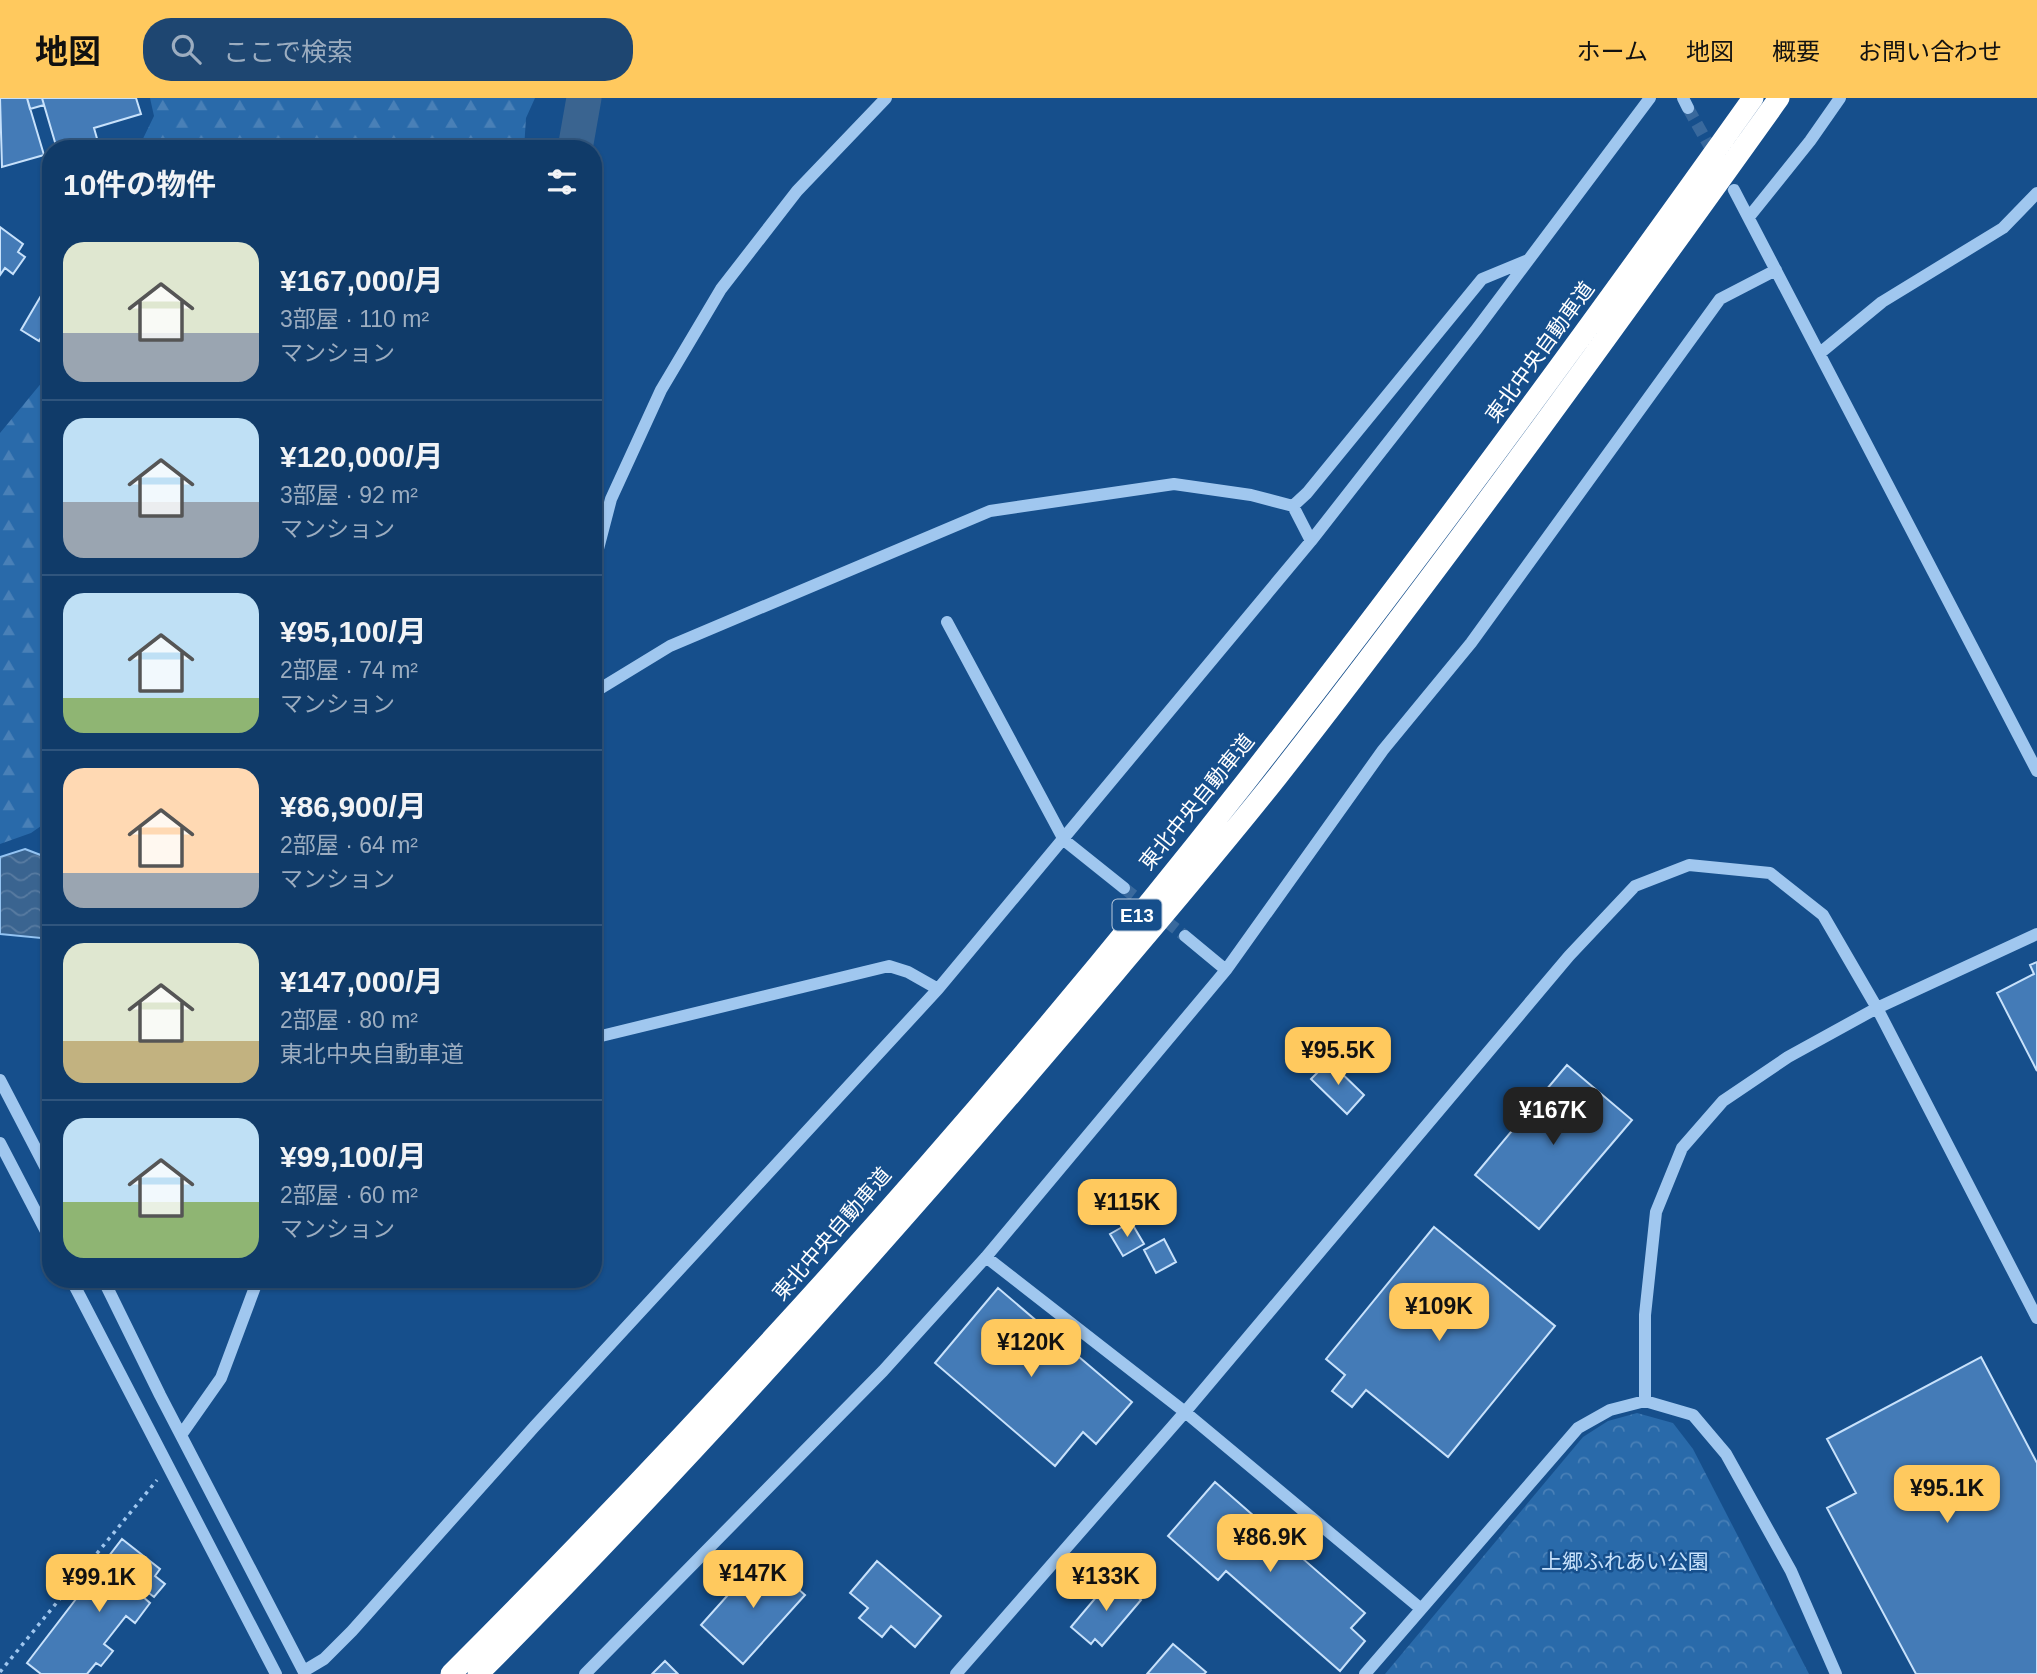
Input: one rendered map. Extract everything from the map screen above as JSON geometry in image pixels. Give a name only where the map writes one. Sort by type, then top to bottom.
[{"type":"highway","name":"東北中央自動車道","points":[[451,1674],[586,1539],[759,1355],[1072,995],[1244,785],[1398,583],[1573,350],[1753,98]]},
{"type":"highway","name":"東北中央自動車道","points":[[478,1674],[600,1551],[768,1371],[947,1170],[1259,799],[1580,376],[1779,98]]},
{"type":"street","points":[[602,534],[611,499],[655,402],[721,289],[797,191],[886,98]]},
{"type":"street","points":[[107,1288],[160,1395],[305,1672],[324,1659],[352,1631],[534,1427],[938,989],[1311,541],[1528,261],[1650,98]]},
{"type":"street","points":[[1749,217],[1810,141],[1840,98]]},
{"type":"street","points":[[1734,191],[2037,771]]},
{"type":"street","points":[[1820,353],[1882,302],[2003,228],[2037,193]]},
{"type":"street","points":[[1293,506],[1307,493],[1482,279],[1528,261]]},
{"type":"street","points":[[585,1674],[883,1371],[986,1257],[1226,970],[1384,750],[1471,643],[1720,299],[1776,270]]},
{"type":"street","points":[[602,688],[670,646],[989,511],[1174,484],[1251,495],[1293,506],[1311,541]]},
{"type":"street","points":[[947,622],[1064,839],[1124,888]]},
{"type":"street","points":[[956,1674],[1185,1412],[1569,956],[1635,886],[1689,865],[1770,873],[1823,915],[1877,1008],[2037,1318]]},
{"type":"street","points":[[1645,1401],[1646,1315],[1656,1212],[1682,1148],[1723,1101],[1788,1057],[1877,1008],[2037,934]]},
{"type":"street","points":[[1185,936],[1226,970]]},
{"type":"street","points":[[602,1036],[889,966],[908,972],[938,989]]},
{"type":"street","points":[[0,1080],[42,1161]]},
{"type":"street","points":[[0,1143],[42,1224]]},
{"type":"street","points":[[986,1257],[1185,1412],[1420,1608]]},
{"type":"street","points":[[76,1288],[276,1674]]},
{"type":"street","points":[[181,1435],[220,1378],[255,1288]]},
{"type":"street","points":[[1365,1674],[1578,1428],[1610,1410],[1645,1401],[1693,1415],[1726,1454],[1791,1571],[1836,1674]]},
{"type":"path","points":[[0,1672],[155,1485],[166,1462]]},
{"type":"green space","points":[[150,98],[535,98],[526,118],[525,140],[142,140],[154,116]]},
{"type":"green space","points":[[42,382],[42,825],[31,833],[0,844],[0,433]]},
{"type":"green space","name":"上郷ふれあい公園","points":[[1637,1413],[1673,1423],[1693,1449],[1809,1674],[1385,1674],[1583,1437],[1608,1421]]},
{"type":"water","points":[[25,849],[42,856],[42,938],[0,934],[0,857]]},
{"type":"building","points":[[0,98],[27,98],[42,156],[2,167]]},
{"type":"building","points":[[27,98],[42,98],[44,105],[30,109]]},
{"type":"building","points":[[42,98],[136,98],[141,114],[94,128],[97,140],[54,140]]},
{"type":"building","points":[[0,227],[23,244],[18,252],[25,257],[13,274],[5,268],[0,275]]},
{"type":"building","points":[[42,294],[42,336],[39,341],[21,330]]},
{"type":"building","points":[[2037,962],[2037,1071],[1997,993],[2034,974],[2030,965]]},
{"type":"building","points":[[1329,1061],[1364,1095],[1347,1114],[1311,1079]]},
{"type":"building","points":[[1567,1065],[1632,1120],[1539,1229],[1475,1175]]},
{"type":"building","points":[[1131,1222],[1144,1244],[1123,1256],[1110,1234]]},
{"type":"building","points":[[1434,1227],[1555,1326],[1448,1457],[1366,1390],[1352,1407],[1332,1391],[1345,1375],[1326,1359]]},
{"type":"building","points":[[1164,1239],[1176,1262],[1156,1273],[1144,1250]]},
{"type":"building","points":[[998,1288],[1132,1402],[1096,1444],[1083,1432],[1055,1466],[935,1363]]},
{"type":"building","points":[[1981,1357],[2037,1463],[2037,1674],[1916,1674],[1827,1508],[1856,1493],[1827,1439]]},
{"type":"building","points":[[1215,1482],[1365,1613],[1351,1628],[1365,1641],[1340,1671],[1226,1571],[1218,1580],[1168,1536]]},
{"type":"building","points":[[122,1539],[160,1569],[155,1576],[165,1584],[154,1597],[146,1591],[142,1596],[150,1603],[135,1623],[126,1616],[104,1644],[113,1651],[101,1666],[96,1663],[87,1674],[41,1674],[27,1663]]},
{"type":"building","points":[[762,1557],[805,1595],[743,1664],[701,1625]]},
{"type":"building","points":[[877,1561],[941,1616],[915,1647],[891,1626],[882,1637],[859,1618],[868,1608],[850,1593]]},
{"type":"building","points":[[1117,1580],[1141,1600],[1102,1646],[1095,1639],[1091,1644],[1071,1627],[1108,1583],[1112,1586]]},
{"type":"building","points":[[1173,1644],[1206,1672],[1147,1674]]},
{"type":"building","points":[[665,1661],[678,1674],[652,1674]]},
{"type":"waterway","points":[[577,140],[584,98]]},
{"type":"tunnel","points":[[1688,108],[1734,190]]},
{"type":"tunnel","points":[[1124,888],[1185,936]]}]
